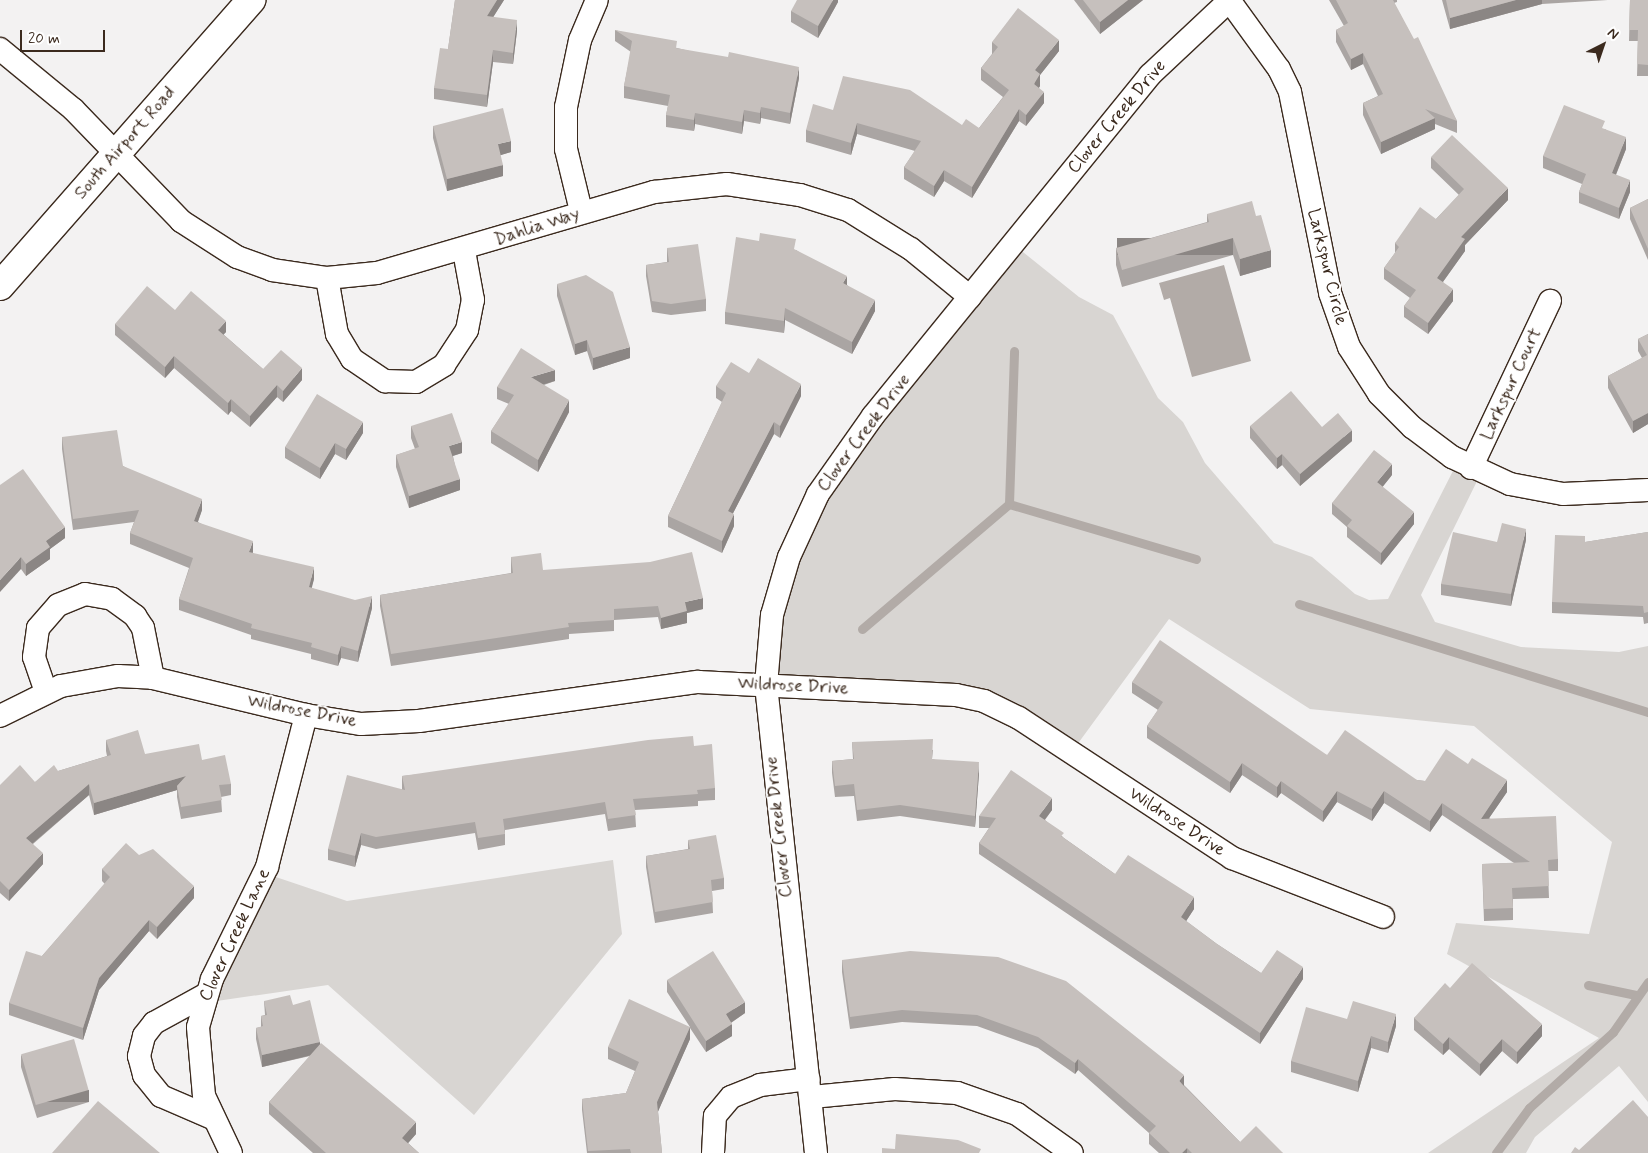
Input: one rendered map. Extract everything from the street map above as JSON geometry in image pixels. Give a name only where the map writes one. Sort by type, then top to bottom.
[{"type":"main road","name":"South Airport Road","points":[[0,286],[251,0]]},
{"type":"street","points":[[581,211],[566,149],[566,107],[580,40],[597,0]]},
{"type":"street","name":"Clover Creek Drive","points":[[816,1153],[811,1088],[784,882],[766,686],[768,641],[778,591],[818,494],[873,416],[1150,75],[1229,0]]},
{"type":"street","name":"Larkspur Circle","points":[[1229,0],[1275,63],[1290,92],[1322,262],[1353,355],[1380,394],[1412,427],[1471,468],[1510,484],[1550,493],[1648,490]]},
{"type":"street","name":"Dahlia Way","points":[[0,48],[73,109],[114,155],[181,221],[236,257],[272,270],[327,278],[377,273],[464,251],[581,211],[694,184],[749,186],[800,195],[848,210],[887,232],[970,297]]},
{"type":"street","points":[[327,278],[337,334],[352,359],[385,381],[416,382],[450,359],[468,325],[473,300],[464,251]]},
{"type":"street","name":"Larkspur Court","points":[[1471,468],[1550,300]]},
{"type":"street","points":[[46,692],[34,657],[38,628],[58,605],[85,594],[112,599],[135,616],[144,635],[153,678]]},
{"type":"street","name":"Wildrose Drive","points":[[0,716],[46,692],[102,676],[153,678],[306,715],[390,724],[681,683],[918,691],[984,701],[1019,718],[1232,858],[1384,917]]},
{"type":"street","name":"Clover Creek Lane","points":[[231,1153],[212,1118],[197,1052],[205,995],[267,867],[306,715]]},
{"type":"street","points":[[205,995],[154,1023],[144,1036],[139,1056],[144,1075],[161,1096],[212,1118]]},
{"type":"street","points":[[713,1153],[713,1123],[731,1097],[760,1085],[957,1093],[1017,1114],[1072,1153]]},
{"type":"shaded area","points":[[1013,244],[1079,297],[1113,315],[1158,398],[1183,422],[1205,463],[1274,543],[1312,557],[1355,594],[1369,600],[1388,599],[1458,461],[1481,473],[1421,595],[1435,622],[1521,647],[1619,652],[1648,646],[1648,1102],[1619,1066],[1535,1137],[1526,1153],[1428,1153],[1599,1038],[1447,954],[1456,923],[1589,934],[1612,842],[1474,726],[1310,709],[1169,619],[1071,753],[1006,711],[766,685],[802,524]]},
{"type":"shaded area","points":[[1224,265],[1251,361],[1192,377],[1170,298],[1164,300],[1159,283]]},
{"type":"shaded area","points":[[613,860],[622,934],[474,1115],[328,985],[203,1003],[264,873],[347,901]]},
{"type":"building","points":[[455,0],[497,0],[487,16],[517,20],[513,53],[493,50],[487,95],[434,88],[440,48],[448,49]]},
{"type":"building","points":[[797,0],[833,0],[818,26],[791,11]]},
{"type":"building","points":[[1083,0],[1128,0],[1100,22]]},
{"type":"building","points":[[1336,0],[1393,0],[1414,39],[1418,37],[1457,121],[1425,109],[1435,118],[1381,142],[1363,103],[1383,94],[1363,53],[1351,59],[1336,30],[1348,23]]},
{"type":"building","points":[[1446,0],[1516,0],[1450,18]]},
{"type":"building","points":[[1630,0],[1648,0],[1648,65],[1637,64],[1638,30],[1629,30]]},
{"type":"building","points":[[1018,8],[1059,40],[1035,70],[1040,74],[1034,84],[1044,92],[1026,115],[1019,109],[972,187],[944,170],[934,186],[904,167],[921,141],[857,123],[851,143],[806,130],[813,104],[833,110],[843,76],[910,90],[962,125],[966,119],[979,128],[1009,90],[981,68],[998,47],[992,42]]},
{"type":"building","points":[[615,30],[677,41],[676,48],[728,57],[729,52],[799,67],[790,113],[761,107],[760,113],[744,110],[742,122],[695,113],[694,120],[666,115],[670,95],[624,86],[632,41]]},
{"type":"building","points":[[1564,105],[1605,121],[1602,128],[1626,137],[1612,173],[1630,180],[1619,208],[1579,192],[1586,174],[1543,156]]},
{"type":"building","points":[[503,108],[511,141],[498,144],[503,165],[447,179],[433,126]]},
{"type":"building","points":[[1452,135],[1508,188],[1461,237],[1465,239],[1437,278],[1453,289],[1428,323],[1404,306],[1416,290],[1384,268],[1399,247],[1395,243],[1420,207],[1436,219],[1464,189],[1431,157]]},
{"type":"building","points":[[1648,199],[1648,249],[1630,208]]},
{"type":"building","points":[[1252,201],[1256,216],[1261,215],[1271,250],[1240,259],[1233,238],[1122,270],[1116,248],[1209,222],[1207,214]]},
{"type":"building","points":[[760,233],[796,239],[794,249],[847,276],[843,283],[875,300],[852,342],[785,308],[784,321],[725,312],[736,237],[759,241]]},
{"type":"building","points":[[698,244],[706,299],[671,304],[652,301],[646,265],[669,262],[667,248]]},
{"type":"building","points":[[586,275],[613,292],[630,347],[593,358],[587,340],[575,344],[557,284]]},
{"type":"building","points":[[147,286],[175,310],[191,291],[226,321],[218,330],[263,369],[281,350],[302,368],[283,391],[277,385],[250,416],[231,399],[228,403],[174,356],[165,367],[115,324]]},
{"type":"building","points":[[1648,334],[1648,413],[1633,421],[1608,376],[1647,355],[1638,339]]},
{"type":"building","points":[[521,348],[555,370],[531,377],[569,400],[538,460],[491,431],[514,395],[497,387]]},
{"type":"building","points":[[758,358],[801,384],[780,426],[774,422],[728,511],[734,514],[722,541],[668,516],[726,393],[716,386],[731,362],[749,373]]},
{"type":"building","points":[[1291,391],[1322,427],[1338,413],[1352,430],[1300,474],[1282,454],[1277,458],[1250,426]]},
{"type":"building","points":[[317,394],[363,422],[346,449],[335,443],[320,468],[285,447]]},
{"type":"building","points":[[452,413],[462,442],[449,446],[460,479],[409,496],[396,455],[419,447],[411,426]]},
{"type":"building","points":[[117,430],[123,466],[202,499],[194,521],[253,541],[249,552],[314,567],[309,587],[355,600],[372,596],[358,651],[341,646],[338,655],[311,647],[312,643],[251,628],[252,624],[179,599],[193,558],[130,533],[139,510],[73,519],[62,437]]},
{"type":"building","points":[[1374,450],[1392,464],[1377,482],[1414,512],[1381,553],[1347,526],[1352,520],[1332,503]]},
{"type":"building","points":[[23,469],[65,527],[46,541],[50,547],[26,564],[21,557],[0,580],[0,485]]},
{"type":"building","points":[[1502,523],[1526,529],[1511,594],[1441,584],[1453,532],[1497,542]]},
{"type":"building","points":[[1648,532],[1648,612],[1644,613],[1643,606],[1552,602],[1555,535],[1585,536],[1585,542]]},
{"type":"building","points":[[692,552],[703,598],[685,602],[687,611],[661,618],[658,606],[614,609],[614,620],[568,623],[569,627],[391,654],[380,595],[513,573],[511,557],[541,553],[543,570],[650,562]]},
{"type":"building","points":[[1160,640],[1327,755],[1345,730],[1417,780],[1425,781],[1446,749],[1468,764],[1472,758],[1507,780],[1481,819],[1556,816],[1558,859],[1548,860],[1549,886],[1512,888],[1513,908],[1484,909],[1482,864],[1530,862],[1442,803],[1430,821],[1384,791],[1372,809],[1337,791],[1323,811],[1281,781],[1277,787],[1242,763],[1230,782],[1147,726],[1163,702],[1132,682]]},
{"type":"building","points":[[138,730],[145,754],[199,744],[202,760],[225,755],[231,784],[219,785],[222,800],[181,807],[177,786],[186,776],[94,803],[89,784],[26,838],[43,853],[9,890],[0,881],[0,785],[20,765],[35,782],[54,765],[58,771],[111,755],[106,740]]},
{"type":"building","points":[[693,736],[694,746],[712,744],[715,788],[697,790],[698,794],[633,799],[636,815],[608,819],[605,802],[503,819],[505,834],[478,838],[475,822],[376,837],[361,833],[355,856],[328,849],[347,775],[405,790],[402,776],[648,740]]},
{"type":"building","points":[[933,739],[932,759],[979,762],[975,816],[900,805],[857,810],[854,784],[835,786],[832,761],[854,759],[852,742]]},
{"type":"building","points":[[1011,770],[1052,798],[1039,816],[1064,833],[1061,836],[1115,874],[1128,855],[1194,897],[1181,917],[1217,944],[1261,973],[1277,950],[1303,967],[1260,1033],[979,843],[996,818],[979,816]]},
{"type":"building","points":[[716,835],[724,878],[711,880],[713,902],[655,912],[646,856],[690,849],[688,840]]},
{"type":"building","points":[[126,843],[139,855],[153,849],[194,886],[157,927],[149,920],[99,978],[83,1028],[9,1003],[26,951],[42,956],[110,877],[102,869]]},
{"type":"building","points":[[713,951],[745,1002],[726,1014],[732,1024],[706,1041],[667,980]]},
{"type":"building","points":[[910,951],[998,957],[1066,981],[1184,1075],[1179,1081],[1240,1142],[1256,1126],[1283,1153],[1192,1153],[1187,1148],[1182,1153],[1170,1153],[1149,1133],[1156,1126],[1078,1059],[1075,1063],[1038,1037],[977,1015],[902,1010],[850,1017],[842,960]]},
{"type":"building","points":[[1472,963],[1542,1024],[1517,1052],[1502,1039],[1480,1064],[1449,1037],[1443,1044],[1414,1018],[1445,983],[1450,988]]},
{"type":"building","points":[[290,995],[293,1005],[310,1000],[320,1042],[262,1055],[256,1028],[263,1026],[261,1016],[267,1015],[264,1001]]},
{"type":"building","points":[[629,999],[690,1027],[657,1102],[662,1153],[631,1153],[630,1149],[588,1151],[582,1099],[626,1093],[639,1062],[608,1047]]},
{"type":"building","points":[[1353,1001],[1396,1014],[1388,1042],[1371,1036],[1358,1081],[1291,1061],[1306,1007],[1347,1019]]},
{"type":"building","points":[[74,1039],[89,1090],[36,1105],[21,1054]]},
{"type":"building","points":[[321,1043],[416,1122],[402,1138],[419,1153],[326,1153],[269,1102]]},
{"type":"building","points":[[1633,1100],[1648,1117],[1648,1153],[1571,1153],[1575,1147],[1579,1150]]},
{"type":"building","points":[[98,1101],[160,1153],[52,1153]]},
{"type":"building","points":[[896,1134],[958,1140],[981,1149],[979,1153],[882,1153],[882,1148],[895,1149]]},
{"type":"waterway","points":[[862,629],[1009,504],[1014,351]]},
{"type":"waterway","points":[[1009,504],[1196,559]]},
{"type":"waterway","points":[[1299,604],[1648,712]]},
{"type":"waterway","points":[[1496,1153],[1529,1108],[1613,1032],[1648,982]]},
{"type":"waterway","points":[[1588,985],[1636,995]]}]
